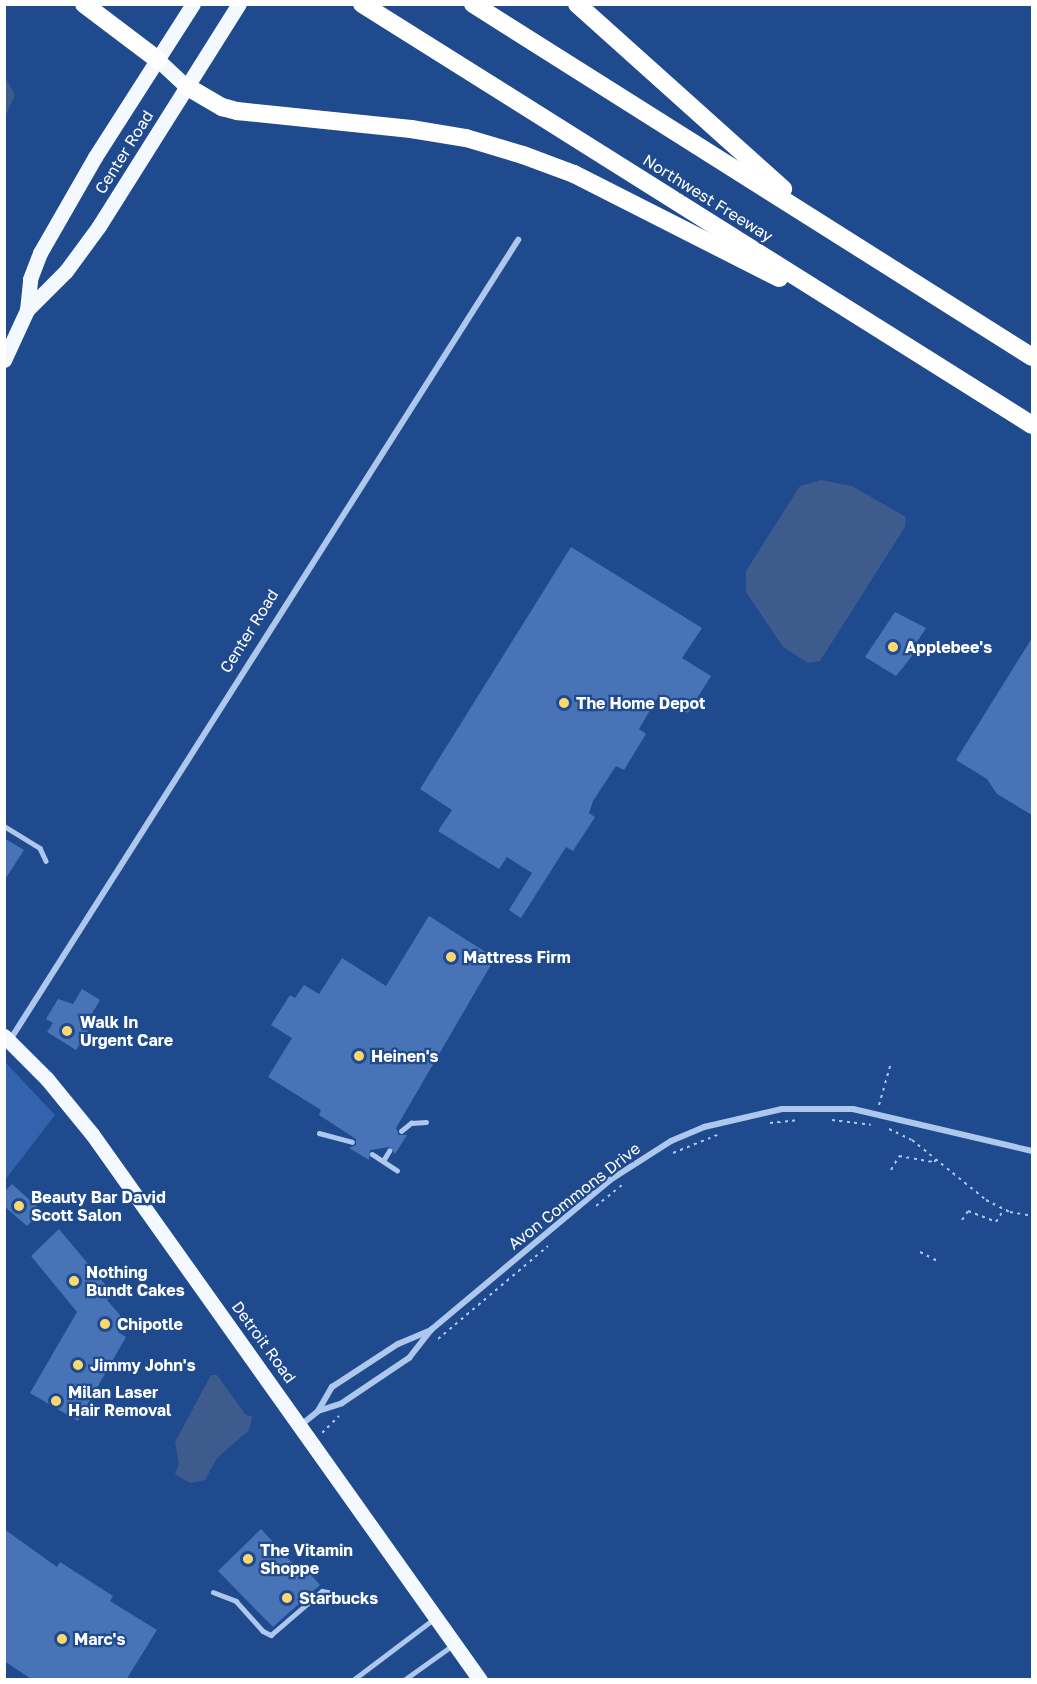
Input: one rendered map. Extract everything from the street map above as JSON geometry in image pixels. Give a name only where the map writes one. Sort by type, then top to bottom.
[{"type":"highway","points":[[84,4],[158,60]]},
{"type":"highway","name":"Northwest Freeway","points":[[362,4],[1032,425]]},
{"type":"highway","points":[[473,4],[1032,357]]},
{"type":"highway","points":[[577,4],[821,223]]},
{"type":"highway","points":[[186,86],[214,104],[237,111],[411,129],[466,138],[540,161],[600,187],[885,332]]},
{"type":"main road","name":"Center Road","points":[[4,360],[27,310],[30,279],[40,253],[95,157],[193,4]]},
{"type":"main road","name":"Center Road","points":[[27,310],[66,271],[99,226],[237,8]]},
{"type":"main road","points":[[158,60],[186,86]]},
{"type":"main road","name":"Detroit Road","points":[[7,1038],[92,1134],[312,1440],[480,1680]]},
{"type":"street","name":"Center Road","points":[[7,1038],[518,240]]},
{"type":"street","name":"Avon Commons Drive","points":[[318,1411],[342,1404],[409,1358],[432,1329],[610,1180],[670,1141],[704,1127],[782,1109],[833,1108],[877,1113],[1032,1151]]},
{"type":"street","name":"Avon Commons Drive","points":[[301,1425],[318,1411],[332,1388],[398,1344],[432,1329]]},
{"type":"lane","points":[[4,826],[40,848],[46,861]]},
{"type":"lane","points":[[401,1131],[411,1123],[426,1122]]},
{"type":"lane","points":[[318,1133],[352,1142]]},
{"type":"lane","points":[[383,1161],[389,1151]]},
{"type":"lane","points":[[372,1154],[397,1170]]},
{"type":"lane","points":[[213,1592],[236,1601],[263,1631],[271,1635],[322,1591],[333,1593]]},
{"type":"lane","points":[[353,1680],[437,1617]]},
{"type":"lane","points":[[404,1680],[455,1643]]},
{"type":"path","points":[[826,1119],[875,1125],[891,1063]]},
{"type":"path","points":[[768,1123],[807,1119]]},
{"type":"path","points":[[882,1126],[912,1140],[975,1192],[1004,1209],[1032,1216]]},
{"type":"path","points":[[666,1156],[723,1133]]},
{"type":"path","points":[[891,1170],[899,1156],[934,1162],[937,1159]]},
{"type":"path","points":[[591,1210],[627,1182]]},
{"type":"path","points":[[962,1220],[968,1211],[996,1222],[1004,1209]]},
{"type":"path","points":[[429,1346],[551,1244]]},
{"type":"path","points":[[920,1252],[940,1262]]},
{"type":"path","points":[[312,1440],[332,1426],[342,1411]]},
{"type":"shaded area","points":[[4,75],[15,95],[5,117],[4,117]]},
{"type":"shaded area","points":[[821,480],[852,486],[906,517],[905,527],[820,661],[808,663],[783,647],[746,592],[746,571],[800,486]]},
{"type":"shaded area","points":[[5,1062],[55,1115],[4,1180]]},
{"type":"shaded area","points":[[211,1375],[217,1375],[245,1414],[252,1417],[249,1430],[217,1458],[205,1480],[190,1483],[175,1474],[179,1464],[175,1442]]},
{"type":"building","name":"The Home Depot","points":[[571,547],[702,628],[682,658],[711,676],[688,713],[659,695],[639,729],[646,734],[624,770],[616,766],[593,801],[589,813],[595,817],[573,851],[566,847],[521,918],[509,910],[532,873],[507,857],[499,869],[438,831],[452,810],[420,789]]},
{"type":"building","points":[[895,612],[926,628],[913,648],[917,650],[896,676],[865,657]]},
{"type":"building","points":[[1032,638],[1032,815],[997,794],[987,779],[956,760]]},
{"type":"building","points":[[4,838],[24,850],[4,881]]},
{"type":"building","points":[[429,916],[495,958],[396,1128],[399,1135],[407,1135],[395,1154],[390,1147],[370,1150],[369,1160],[349,1148],[356,1145],[356,1139],[319,1115],[321,1110],[268,1077],[292,1038],[271,1025],[290,995],[295,998],[304,985],[319,994],[342,958],[386,986]]},
{"type":"building","points":[[82,989],[100,1000],[90,1017],[95,1020],[76,1050],[47,1032],[53,1023],[46,1019],[58,999],[73,1004]]},
{"type":"building","points":[[12,1184],[42,1211],[27,1226],[4,1206],[4,1192]]},
{"type":"building","points":[[59,1229],[114,1295],[107,1300],[125,1321],[118,1332],[126,1337],[78,1421],[30,1393],[77,1312],[31,1256]]},
{"type":"building","points":[[4,1529],[57,1567],[60,1562],[113,1596],[110,1601],[157,1630],[126,1680],[33,1680],[4,1661]]},
{"type":"building","points":[[261,1529],[299,1570],[303,1566],[320,1585],[273,1627],[218,1571]]},
{"type":"place","name":"Applebee's","points":[[893,647]]},
{"type":"place","name":"The Home Depot","points":[[564,703]]},
{"type":"place","name":"Mattress Firm","points":[[451,957]]},
{"type":"place","name":"Walk In Urgent Care","points":[[67,1031]]},
{"type":"place","name":"Heinen's","points":[[359,1056]]},
{"type":"place","name":"Beauty Bar David Scott Salon","points":[[19,1206]]},
{"type":"place","name":"Nothing Bundt Cakes","points":[[74,1281]]},
{"type":"place","name":"Chipotle","points":[[105,1324]]},
{"type":"place","name":"Jimmy John's","points":[[78,1365]]},
{"type":"place","name":"Milan Laser Hair Removal","points":[[56,1401]]},
{"type":"place","name":"The Vitamin Shoppe","points":[[248,1559]]},
{"type":"place","name":"Starbucks","points":[[287,1598]]},
{"type":"place","name":"Marc's","points":[[62,1639]]}]
